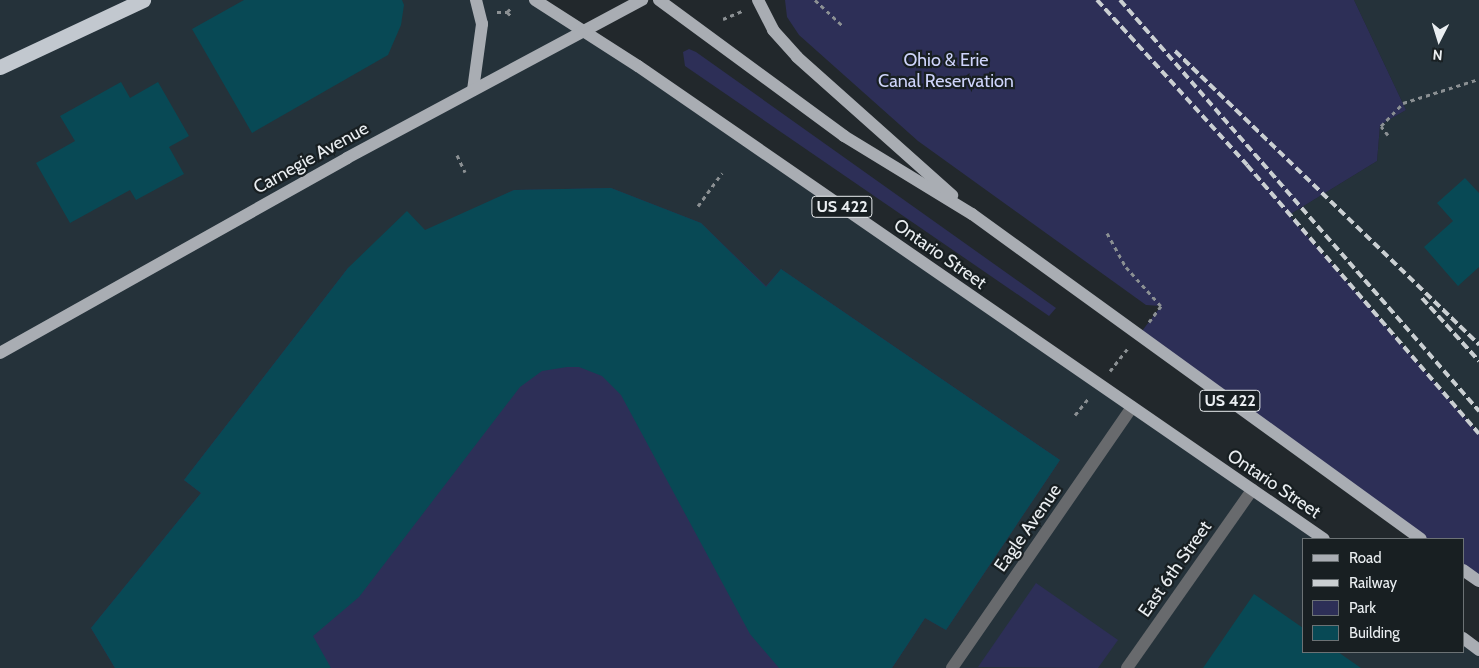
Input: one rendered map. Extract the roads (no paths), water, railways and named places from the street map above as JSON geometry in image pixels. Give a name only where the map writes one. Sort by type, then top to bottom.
[{"type":"highway","points":[[0,66],[143,0]]},
{"type":"main road","points":[[473,90],[482,24],[476,0]]},
{"type":"main road","name":"Ontario Street","points":[[535,0],[584,31],[1323,538]]},
{"type":"main road","name":"Carnegie Avenue","points":[[0,353],[473,90],[642,0]]},
{"type":"main road","name":"US 422","points":[[659,0],[844,136],[972,214],[1420,538]]},
{"type":"main road","points":[[758,0],[773,30],[797,57],[972,214]]},
{"type":"main road","points":[[1464,571],[1479,582]]},
{"type":"main road","points":[[1464,639],[1479,650]]},
{"type":"street","name":"Eagle Avenue","points":[[952,668],[1132,408]]},
{"type":"street","name":"East 6th Street","points":[[1127,668],[1252,490]]},
{"type":"railway","points":[[1097,0],[1247,165],[1479,434]]},
{"type":"railway","points":[[1120,0],[1479,411]]},
{"type":"railway","points":[[1175,51],[1479,345]]},
{"type":"railway","points":[[1422,298],[1479,361]]},
{"type":"park label","name":"Ohio & Erie Canal Reservation","points":[[946,71]]}]
